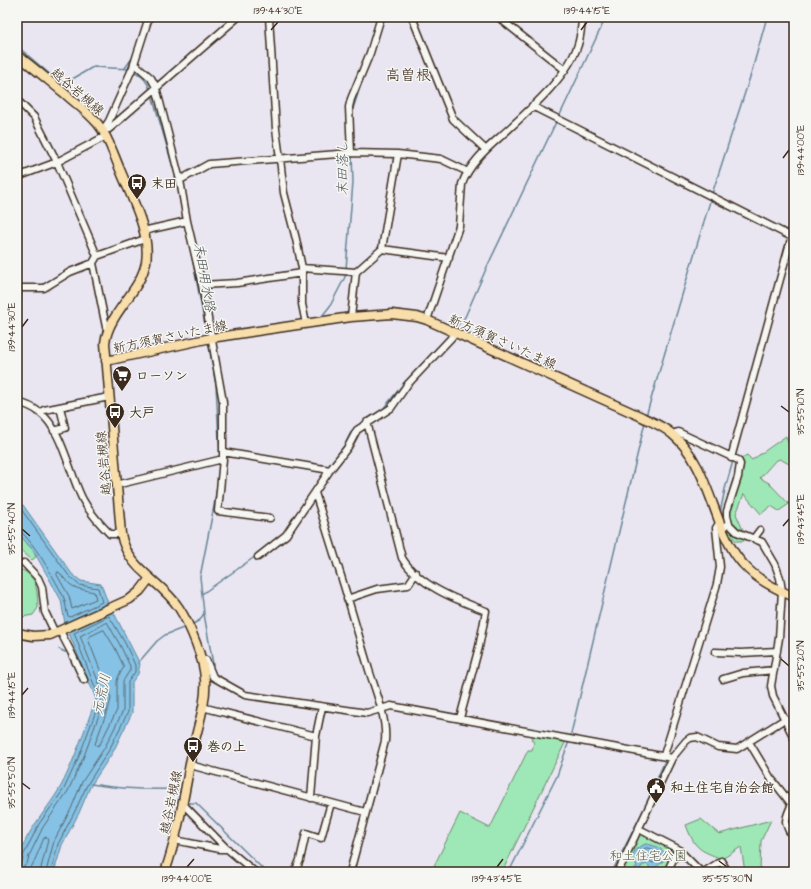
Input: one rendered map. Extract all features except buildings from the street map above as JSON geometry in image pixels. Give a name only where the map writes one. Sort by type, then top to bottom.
[{"type":"main road","name":"越谷岩槻線","points":[[17,54],[83,109],[104,133],[138,212],[144,235],[146,262],[143,272],[108,329],[105,343],[121,534],[127,554],[137,567],[172,599],[179,608],[189,627],[200,658],[204,673],[205,686],[182,803],[165,872]]},
{"type":"main road","name":"新方須賀さいたま線","points":[[106,361],[211,338],[351,317],[392,314],[417,317],[427,320],[642,417],[657,424],[672,434],[685,446],[694,460],[708,492],[725,524],[730,546],[744,565],[759,579],[794,597]]},
{"type":"main road","points":[[17,633],[39,636],[59,631],[111,608],[135,595],[150,578]]},
{"type":"street","points":[[104,133],[134,63],[149,17]]},
{"type":"street","points":[[17,177],[57,162],[104,133],[238,17]]},
{"type":"street","points":[[269,17],[276,129],[284,193],[296,238],[302,271],[302,304],[306,324]]},
{"type":"street","points":[[351,153],[349,107],[370,53],[381,17]]},
{"type":"street","points":[[412,17],[454,122],[486,150]]},
{"type":"street","points":[[498,17],[565,70]]},
{"type":"street","points":[[427,320],[459,226],[462,184],[468,172],[486,150],[552,86],[565,70],[579,42],[583,17]]},
{"type":"street","points":[[134,63],[151,78],[156,87],[180,180],[187,221],[202,285],[223,402],[224,459],[218,510],[270,518]]},
{"type":"street","points":[[17,100],[34,117],[57,162],[97,256]]},
{"type":"street","points":[[532,106],[793,238]]},
{"type":"street","points":[[180,180],[209,164],[351,153],[398,154],[441,159],[468,172]]},
{"type":"street","points":[[351,317],[356,272],[382,249],[398,154]]},
{"type":"street","points":[[17,300],[17,288],[44,288],[70,272],[93,263],[97,256],[144,235],[187,221]]},
{"type":"street","points":[[731,458],[793,238],[794,228]]},
{"type":"street","points":[[382,249],[449,258]]},
{"type":"street","points":[[93,263],[106,327],[108,329]]},
{"type":"street","points":[[202,285],[237,282],[302,271],[356,272]]},
{"type":"street","points":[[258,557],[286,535],[330,470],[348,447],[357,430],[367,422],[391,408],[407,385],[452,337],[454,332]]},
{"type":"street","points":[[41,413],[44,410],[109,397]]},
{"type":"street","points":[[17,402],[31,406],[41,413],[54,431],[87,505],[101,525],[110,534],[121,534]]},
{"type":"street","points":[[54,431],[65,428],[60,407]]},
{"type":"street","points":[[367,422],[402,558],[416,574],[434,588],[458,600],[486,611],[479,647],[460,718]]},
{"type":"street","points":[[672,434],[678,432],[738,460],[740,468],[727,511],[725,524]]},
{"type":"street","points":[[223,452],[330,470]]},
{"type":"street","points":[[116,485],[224,459]]},
{"type":"street","points":[[315,493],[381,709],[386,734],[350,872]]},
{"type":"street","points":[[664,756],[717,584],[720,567],[716,528],[718,525],[725,524],[737,532],[762,542],[776,564],[782,591],[777,651],[771,686],[773,696],[794,738]]},
{"type":"street","points":[[754,538],[760,530]]},
{"type":"street","points":[[24,563],[38,578],[42,587],[45,612],[59,631],[84,680]]},
{"type":"street","points":[[347,599],[377,589],[408,585],[416,574]]},
{"type":"street","points":[[715,652],[742,654],[777,651]]},
{"type":"street","points":[[200,658],[206,660],[213,677],[245,695],[367,713],[391,706],[672,758]]},
{"type":"street","points":[[723,679],[742,673],[774,670]]},
{"type":"street","points":[[205,686],[213,677]]},
{"type":"street","points":[[202,707],[316,736]]},
{"type":"street","points":[[311,798],[316,736],[322,707]]},
{"type":"street","points":[[618,872],[672,758],[690,738],[697,737],[718,747],[737,749],[785,719]]},
{"type":"street","points":[[749,742],[770,777],[793,802],[786,818],[786,823],[789,832],[794,839]]},
{"type":"street","points":[[190,765],[365,812]]},
{"type":"street","points":[[182,803],[228,849],[255,872]]},
{"type":"street","points":[[295,872],[300,860],[306,833],[321,838],[331,803]]},
{"type":"street","points":[[639,829],[678,849],[701,872]]},
{"type":"street","points":[[174,840],[220,849],[228,849]]},
{"type":"street","points":[[673,872],[669,868],[678,849]]},
{"type":"street","points":[[704,872],[721,861],[728,872]]},
{"type":"green space","points":[[786,436],[788,443],[794,441],[794,460],[789,464],[780,459],[775,461],[760,478],[769,483],[789,504],[779,511],[771,506],[761,514],[744,494],[736,514],[743,530],[744,541],[736,541],[726,529],[724,522],[726,504],[741,458],[747,455],[752,460]]},
{"type":"green space","points":[[17,532],[33,550],[36,557],[32,560],[17,547]]},
{"type":"green space","points":[[17,569],[24,571],[33,578],[38,608],[33,615],[17,618]]},
{"type":"green space","points":[[534,734],[566,741],[502,872],[431,872],[460,813],[490,828],[528,750],[532,750],[534,742],[531,740]]},
{"type":"green space","points":[[701,819],[719,834],[771,820],[761,841],[761,872],[745,872],[741,847],[722,859],[699,848],[692,839],[686,825]]},
{"type":"green space","name":"和土住宅公園","points":[[641,833],[674,849],[669,872],[620,872],[639,834]]},
{"type":"water","points":[[17,502],[23,505],[72,574],[81,581],[101,584],[108,603],[65,624],[61,600],[33,550],[17,532]]},
{"type":"water","name":"元荒川","points":[[112,609],[140,664],[138,674],[132,682],[132,713],[113,752],[90,787],[79,813],[62,845],[54,872],[17,872],[18,860],[27,837],[55,796],[66,776],[96,699],[68,631]]},
{"type":"water","points":[[645,844],[656,846],[665,853],[664,860],[655,868],[655,872],[650,872],[649,866],[646,864],[642,866],[640,872],[631,872],[637,867],[633,855],[635,850]]},
{"type":"waterway","points":[[559,117],[606,17]]},
{"type":"waterway","points":[[712,194],[751,74],[767,17]]},
{"type":"waterway","name":"末田用水路","points":[[17,46],[59,82],[69,81],[93,67],[130,69]]},
{"type":"waterway","points":[[125,68],[133,57]]},
{"type":"waterway","name":"末田用水路","points":[[134,71],[144,79],[150,90]]},
{"type":"waterway","name":"末田落し","points":[[352,112],[364,75]]},
{"type":"waterway","name":"末田用水路","points":[[152,95],[176,178],[182,210]]},
{"type":"waterway","points":[[454,329],[465,317],[486,269],[557,120]]},
{"type":"waterway","name":"末田落し","points":[[346,269],[353,182],[352,155]]},
{"type":"waterway","points":[[646,416],[711,198]]},
{"type":"waterway","name":"末田用水路","points":[[188,237],[207,335]]},
{"type":"waterway","name":"末田落し","points":[[322,316],[330,306],[346,273]]},
{"type":"waterway","points":[[330,465],[344,446],[352,430],[383,409],[405,382],[450,334]]},
{"type":"waterway","name":"末田用水路","points":[[208,341],[216,386],[220,458]]},
{"type":"waterway","points":[[570,738],[645,422]]},
{"type":"waterway","points":[[734,457],[741,434]]},
{"type":"waterway","points":[[720,513],[733,461]]},
{"type":"waterway","name":"末田用水路","points":[[193,624],[200,620],[204,613],[200,577],[219,472]]},
{"type":"waterway","points":[[720,533],[723,568],[722,575]]},
{"type":"waterway","points":[[202,594],[256,556]]},
{"type":"waterway","points":[[204,614],[213,671]]},
{"type":"waterway","points":[[138,663],[157,641],[165,635],[186,627]]},
{"type":"waterway","points":[[59,649],[65,652],[69,651]]},
{"type":"waterway","points":[[667,755],[692,676]]},
{"type":"waterway","points":[[509,872],[557,776],[569,741]]},
{"type":"waterway","points":[[612,872],[646,805],[666,758]]},
{"type":"waterway","points":[[91,784],[134,789],[177,789],[181,794]]},
{"type":"waterway","points":[[187,801],[188,803],[196,803],[266,872]]},
{"type":"place","name":"末田","points":[[137,200]]},
{"type":"place","name":"ローソン","points":[[122,392]]},
{"type":"place","name":"大戸","points":[[115,429]]},
{"type":"place","name":"巻の上","points":[[193,763]]},
{"type":"place","name":"和土住宅自治会館","points":[[656,804]]},
{"type":"district","name":"高曽根","points":[[408,75]]}]
